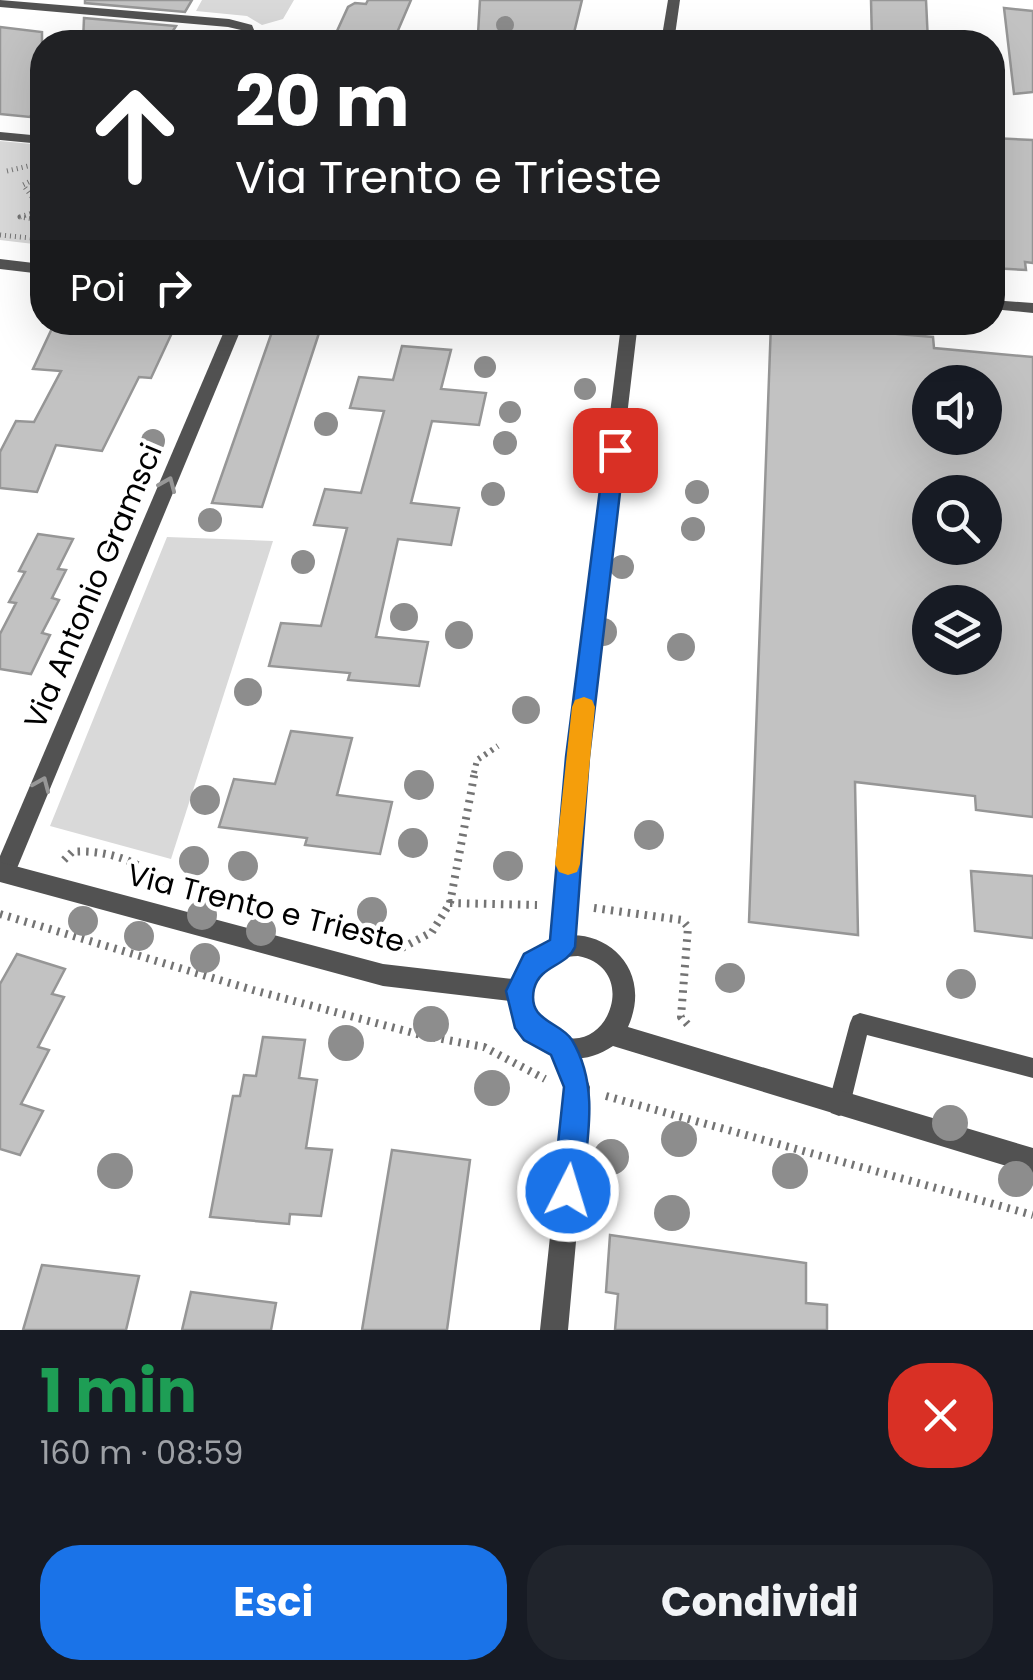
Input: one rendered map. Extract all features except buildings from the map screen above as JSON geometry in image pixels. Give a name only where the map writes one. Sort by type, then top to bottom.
[{"type":"street","points":[[670,30],[674,0]]},
{"type":"street","points":[[0,3],[229,23],[247,30]]},
{"type":"street","points":[[0,136],[30,139]]},
{"type":"street","points":[[0,264],[30,268]]},
{"type":"street","name":"Via Antonio Gramsci","points":[[2,873],[230,335]]},
{"type":"street","points":[[562,947],[578,757],[629,335]]},
{"type":"street","name":"Via Trento e Trieste","points":[[2,873],[383,975],[520,991]]},
{"type":"street","points":[[562,947],[595,952],[619,973],[626,1004],[622,1020],[611,1034],[596,1043],[560,1046],[534,1031],[525,1019],[520,991],[533,962],[562,947]]},
{"type":"street","points":[[611,1034],[1033,1161]]},
{"type":"street","points":[[554,1330],[578,1087],[560,1046]]},
{"type":"lane","points":[[1005,305],[1033,308]]},
{"type":"lane","points":[[840,1105],[860,1023],[1033,1068]]},
{"type":"path","points":[[7,171],[30,166]]},
{"type":"path","points":[[0,235],[30,238]]},
{"type":"path","points":[[450,903],[477,760],[498,746]]},
{"type":"path","points":[[64,860],[72,852],[100,849],[126,865],[154,875],[162,888]]},
{"type":"path","points":[[0,914],[272,995],[420,1035],[484,1047],[538,1077],[1033,1214]]},
{"type":"shaded area","points":[[202,0],[294,0],[283,19],[262,25],[247,16],[196,11]]},
{"type":"shaded area","points":[[0,141],[30,144],[30,244],[0,240]]},
{"type":"shaded area","points":[[167,537],[273,541],[171,859],[50,826]]},
{"type":"slow traffic","points":[[568,864],[584,707]]},
{"type":"route","points":[[568,1191],[578,1087],[560,1046],[534,1031],[525,1019],[520,991],[533,962],[562,947],[578,757],[615,450]]}]
